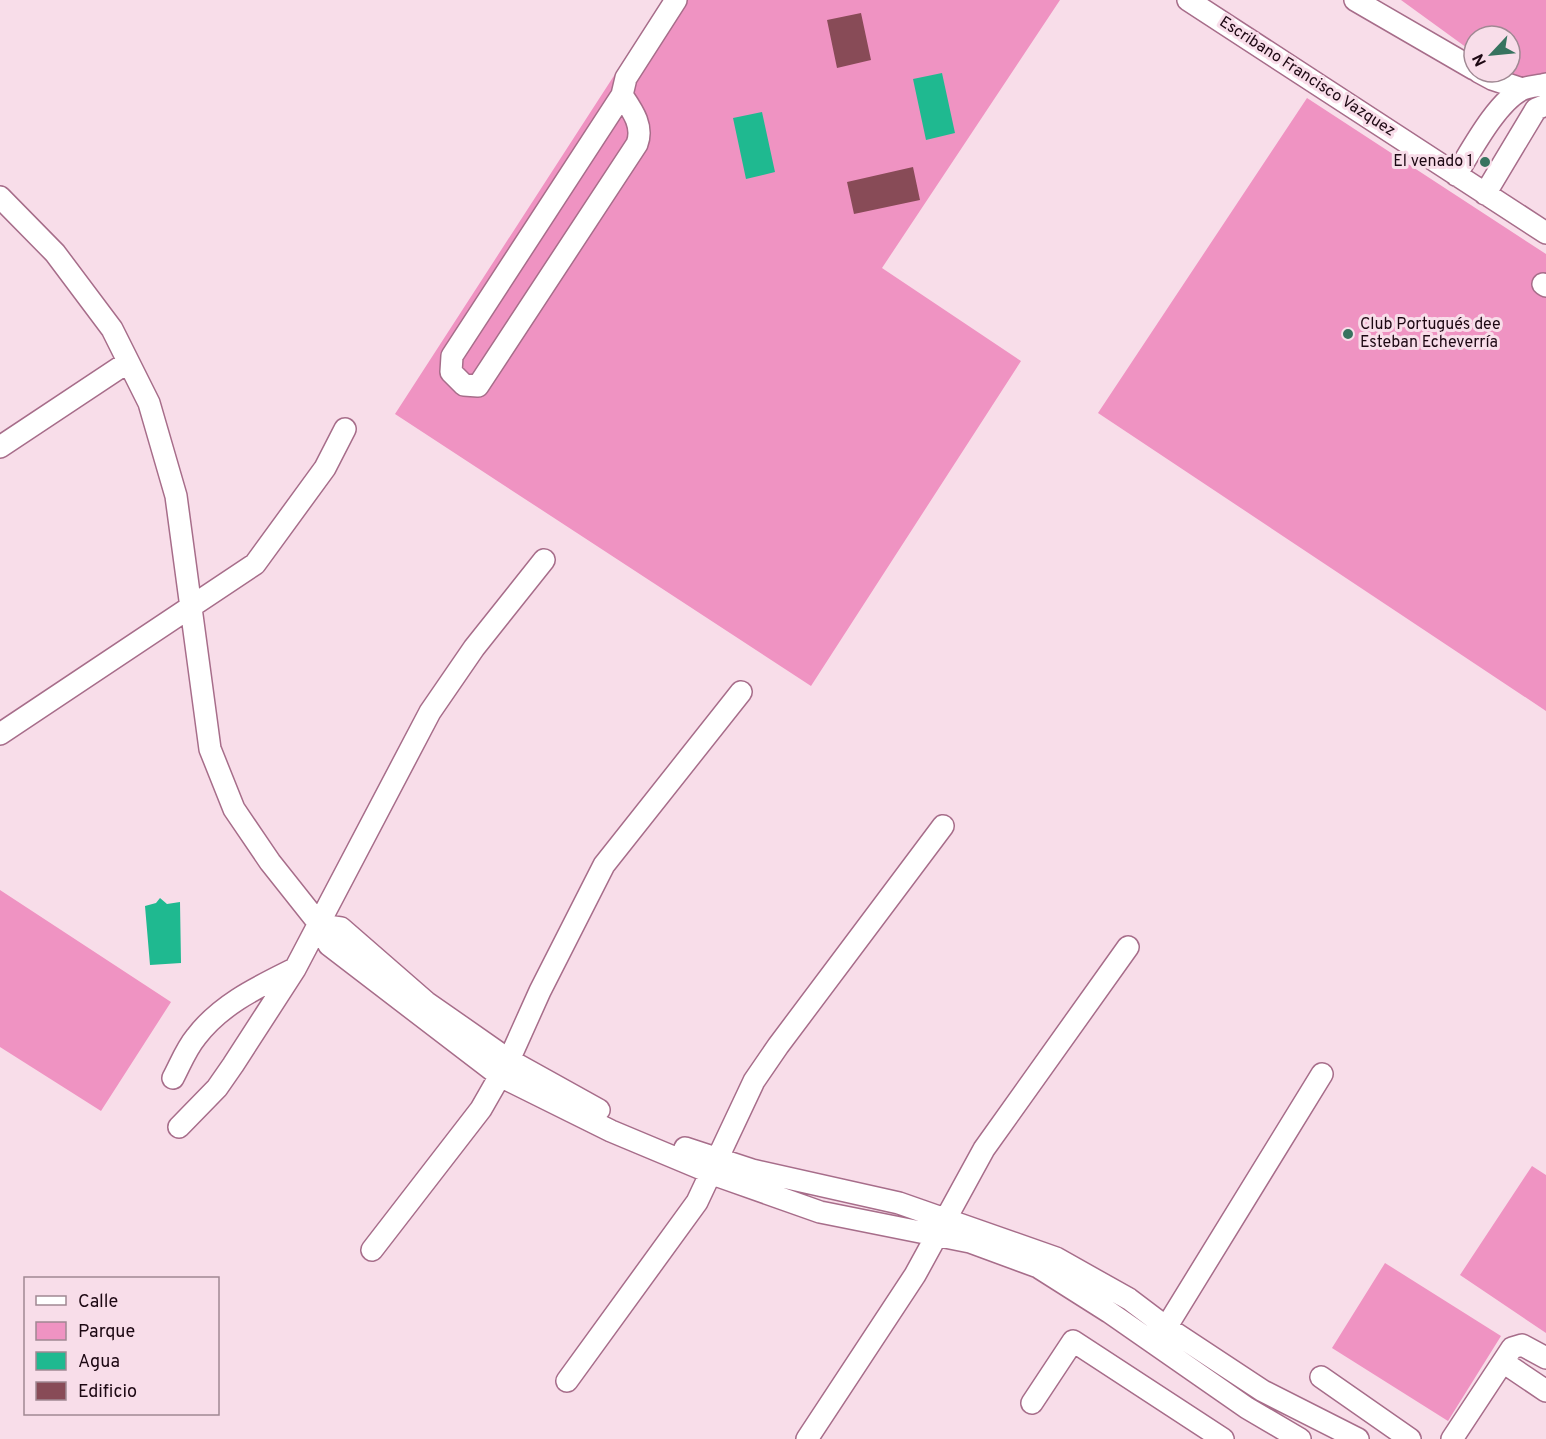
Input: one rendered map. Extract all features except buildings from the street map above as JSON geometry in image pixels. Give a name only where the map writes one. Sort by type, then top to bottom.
[{"type":"street","points":[[622,95],[635,114],[641,135],[637,144],[478,386],[464,385],[451,372],[452,356],[622,95],[626,78],[676,0]]},
{"type":"street","name":"Escribano Francisco Vazquez","points":[[1188,0],[1546,233]]},
{"type":"street","points":[[1354,0],[1462,62]]},
{"type":"street","points":[[1505,84],[1522,89],[1546,84]]},
{"type":"street","points":[[1456,175],[1489,122],[1522,89]]},
{"type":"street","points":[[1485,194],[1536,109],[1546,105]]},
{"type":"street","points":[[0,197],[55,253],[112,329],[149,403],[176,496],[210,749],[234,810],[270,862],[320,925],[329,945],[504,1068],[612,1131],[714,1165],[820,1212],[941,1227],[969,1242],[1038,1267],[1263,1391],[1358,1439]]},
{"type":"street","points":[[0,447],[128,362]]},
{"type":"street","points":[[0,734],[255,564],[325,468],[345,429]]},
{"type":"street","points":[[179,1127],[217,1088],[234,1065],[294,969],[320,925],[430,712],[474,648],[544,560]]},
{"type":"street","points":[[372,1251],[481,1109],[504,1068],[545,980],[604,865],[741,692]]},
{"type":"street","points":[[567,1381],[697,1202],[754,1081],[943,826]]},
{"type":"street","points":[[807,1439],[915,1275],[984,1149],[1128,947]]},
{"type":"street","points":[[173,1078],[195,1038],[214,1016],[244,994],[294,969]]},
{"type":"street","points":[[1161,1336],[1322,1074]]},
{"type":"street","points":[[1161,1336],[1247,1408],[1300,1439]]},
{"type":"street","points":[[1032,1403],[1073,1341],[1198,1432],[1223,1439]]},
{"type":"street","points":[[1452,1439],[1512,1348],[1519,1345],[1546,1358]]},
{"type":"street","points":[[1503,1362],[1546,1391]]},
{"type":"street","points":[[1321,1377],[1410,1439]]},
{"type":"green space","points":[[663,0],[1060,0],[882,268],[1021,361],[811,686],[395,414]]},
{"type":"green space","points":[[1401,0],[1546,0],[1546,75],[1522,77],[1522,24],[1462,24],[1462,44]]},
{"type":"green space","name":"Club Portugués dee Esteban Echeverría","points":[[1307,98],[1546,254],[1546,711],[1098,413]]},
{"type":"green space","points":[[0,890],[171,1002],[101,1111],[0,1047]]},
{"type":"green space","points":[[1532,1166],[1546,1175],[1546,1333],[1460,1275]]},
{"type":"green space","points":[[1385,1263],[1501,1336],[1448,1421],[1332,1348]]},
{"type":"water","points":[[942,73],[955,133],[926,140],[913,79]]},
{"type":"water","points":[[762,112],[775,172],[746,179],[733,118]]},
{"type":"water","points":[[160,898],[167,904],[180,902],[181,963],[150,965],[145,906],[156,903]]},
{"type":"place","name":"El venado 1","points":[[1485,162]]},
{"type":"place","name":"Club Portugués dee Esteban Echeverría","points":[[1348,334]]}]
